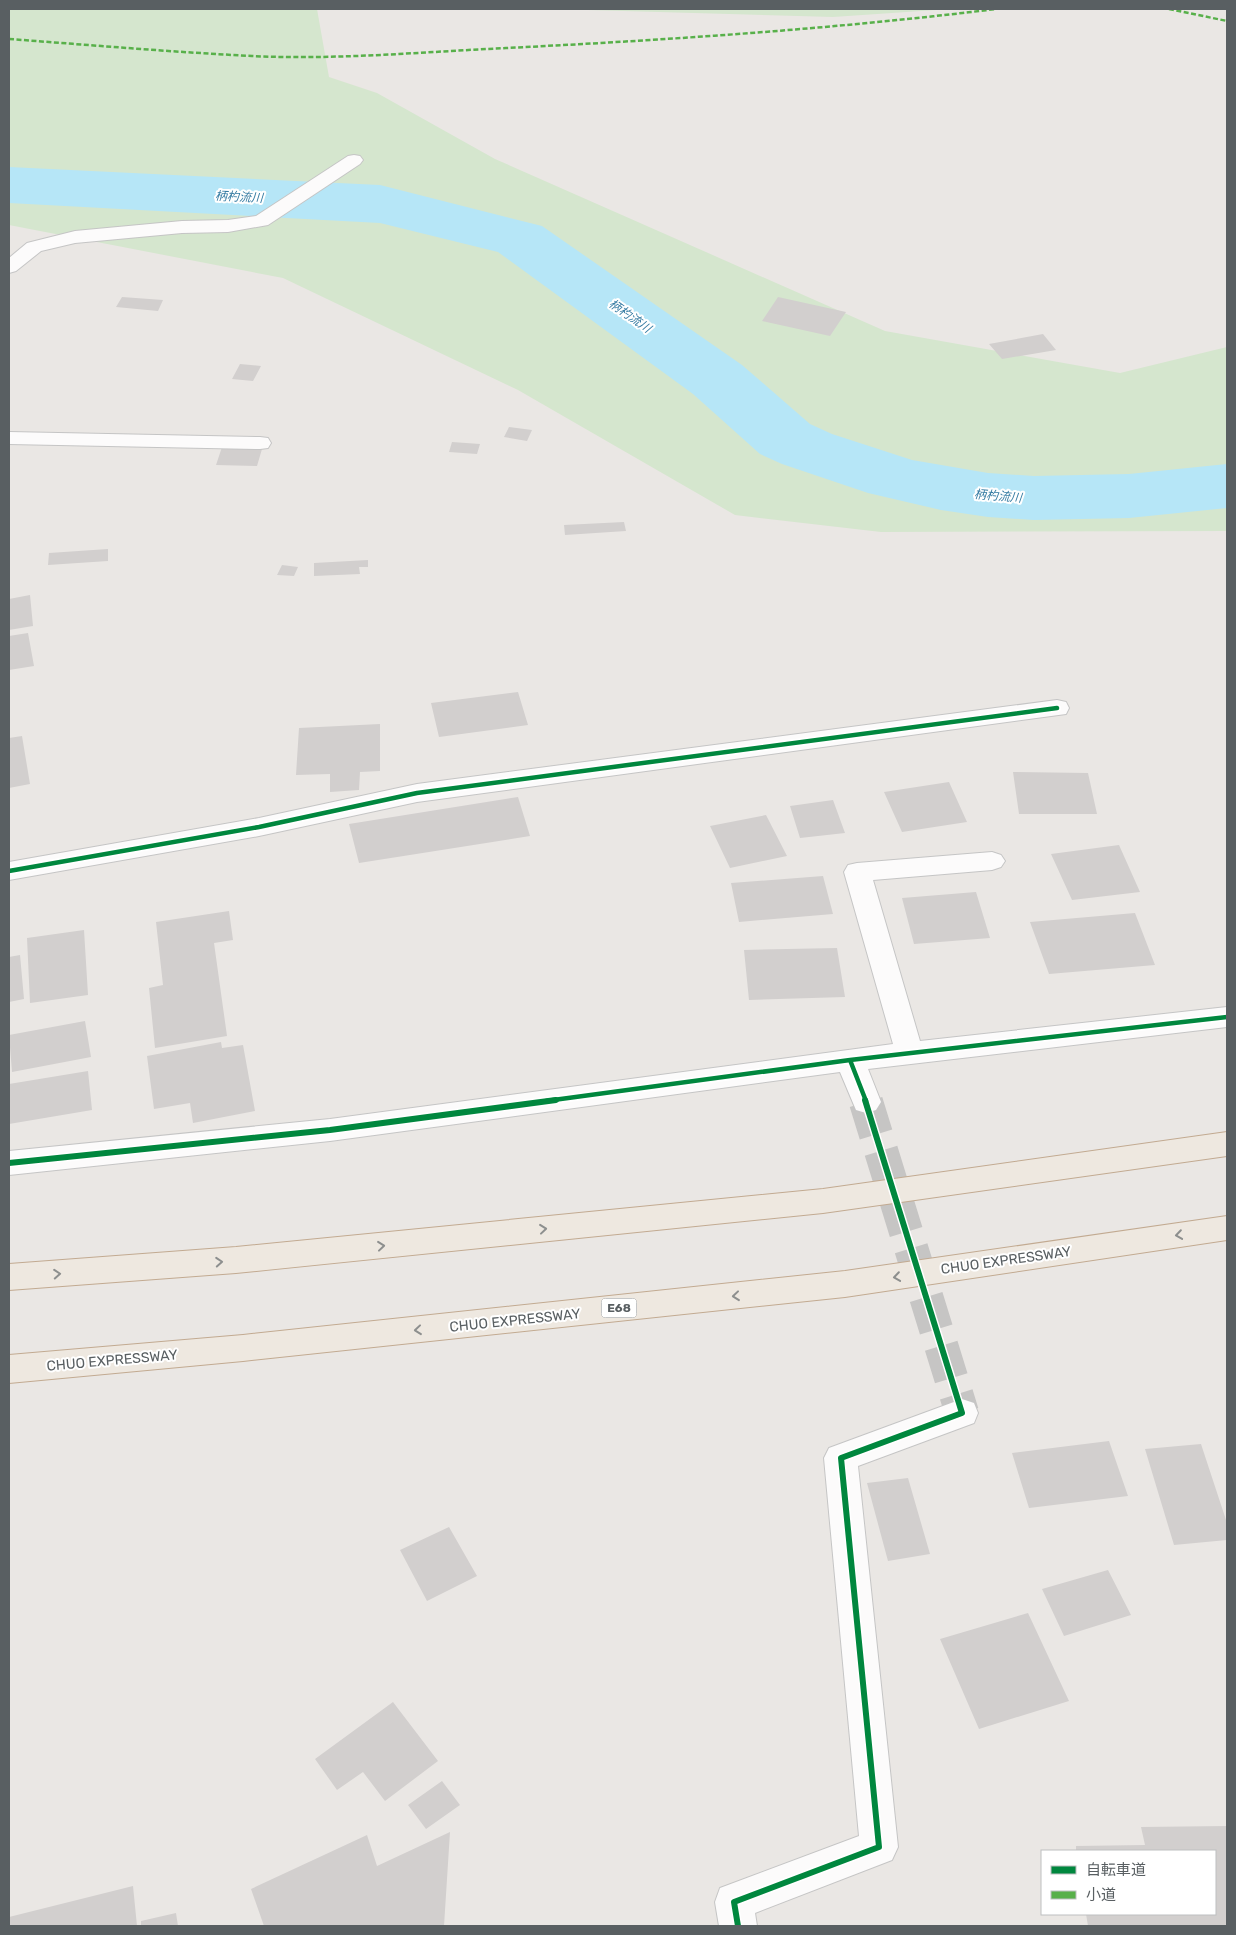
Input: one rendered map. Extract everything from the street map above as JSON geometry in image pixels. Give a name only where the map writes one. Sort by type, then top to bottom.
[{"type":"highway","points":[[9,1277],[236,1260],[823,1201],[1227,1144]]},
{"type":"highway","name":"CHUO EXPRESSWAY","points":[[9,1369],[243,1348],[845,1284],[1227,1228]]},
{"type":"street","points":[[9,266],[34,247],[75,237],[182,227],[228,226],[261,221],[354,160]]},
{"type":"street","points":[[9,438],[260,443]]},
{"type":"street","points":[[9,871],[259,827],[417,792],[1058,708]]},
{"type":"street","points":[[910,1054],[857,872],[992,861]]},
{"type":"street","points":[[9,1163],[330,1130],[850,1060],[1227,1017]]},
{"type":"street","points":[[850,1060],[866,1102]]},
{"type":"street","points":[[738,1926],[734,1902],[879,1847],[841,1458],[962,1413]]},
{"type":"green space","points":[[9,9],[317,9],[329,77],[377,93],[495,159],[885,331],[1120,373],[1227,347],[1227,531],[881,532],[735,515],[518,390],[283,278],[9,225]]},
{"type":"green space","points":[[553,9],[951,9],[833,17]]},
{"type":"building","points":[[122,297],[163,300],[158,311],[116,307]]},
{"type":"building","points":[[778,297],[846,312],[830,336],[762,321]]},
{"type":"building","points":[[1043,334],[1056,350],[1002,359],[989,344]]},
{"type":"building","points":[[240,364],[261,366],[253,381],[232,379]]},
{"type":"building","points":[[509,427],[532,430],[527,441],[504,437]]},
{"type":"building","points":[[452,442],[480,444],[477,454],[449,452]]},
{"type":"building","points":[[222,447],[262,449],[257,466],[216,465]]},
{"type":"building","points":[[624,522],[626,531],[565,535],[564,525]]},
{"type":"building","points":[[108,549],[108,561],[48,565],[49,553]]},
{"type":"building","points":[[368,560],[368,567],[359,567],[360,574],[314,576],[314,563]]},
{"type":"building","points":[[282,565],[298,567],[294,576],[277,575]]},
{"type":"building","points":[[30,595],[33,626],[9,630],[9,599]]},
{"type":"building","points":[[28,633],[34,666],[9,670],[9,636]]},
{"type":"building","points":[[518,692],[528,725],[439,737],[431,703]]},
{"type":"building","points":[[380,724],[380,771],[360,772],[359,790],[330,792],[330,774],[296,775],[299,728]]},
{"type":"building","points":[[22,736],[30,784],[9,788],[9,738]]},
{"type":"building","points":[[1013,772],[1088,773],[1097,814],[1019,814]]},
{"type":"building","points":[[949,782],[967,822],[902,832],[884,792]]},
{"type":"building","points":[[518,797],[530,836],[359,863],[349,824]]},
{"type":"building","points":[[833,800],[845,833],[800,838],[790,806]]},
{"type":"building","points":[[766,815],[787,856],[730,868],[710,826]]},
{"type":"building","points":[[1119,845],[1140,892],[1072,900],[1051,854]]},
{"type":"building","points":[[823,876],[833,914],[739,922],[731,883]]},
{"type":"building","points":[[976,892],[990,938],[914,944],[902,898]]},
{"type":"building","points":[[229,911],[233,940],[214,943],[227,1036],[155,1048],[149,988],[163,985],[156,922]]},
{"type":"building","points":[[1135,913],[1155,965],[1049,974],[1030,922]]},
{"type":"building","points":[[84,930],[88,995],[30,1003],[27,938]]},
{"type":"building","points":[[837,948],[845,997],[749,1000],[744,950]]},
{"type":"building","points":[[20,955],[24,999],[9,1002],[9,957]]},
{"type":"building","points":[[85,1021],[91,1057],[12,1072],[9,1035]]},
{"type":"building","points":[[221,1042],[222,1048],[243,1045],[255,1111],[193,1123],[190,1103],[154,1109],[147,1056]]},
{"type":"building","points":[[88,1071],[92,1110],[9,1124],[9,1084]]},
{"type":"building","points":[[1109,1441],[1128,1496],[1029,1508],[1012,1453]]},
{"type":"building","points":[[1201,1444],[1227,1523],[1227,1540],[1174,1545],[1145,1449]]},
{"type":"building","points":[[908,1478],[930,1554],[888,1561],[867,1483]]},
{"type":"building","points":[[449,1527],[477,1576],[427,1601],[400,1550]]},
{"type":"building","points":[[1108,1570],[1131,1615],[1064,1636],[1042,1589]]},
{"type":"building","points":[[1028,1613],[1069,1701],[979,1729],[940,1639]]},
{"type":"building","points":[[393,1702],[438,1761],[385,1801],[363,1772],[337,1790],[315,1759]]},
{"type":"building","points":[[442,1781],[460,1805],[426,1829],[408,1805]]},
{"type":"building","points":[[1227,1826],[1227,1926],[1088,1926],[1086,1915],[1216,1915],[1216,1850],[1076,1850],[1076,1846],[1145,1845],[1141,1827]]},
{"type":"building","points":[[450,1832],[444,1926],[264,1926],[251,1889],[367,1835],[377,1866]]},
{"type":"building","points":[[133,1886],[137,1926],[9,1926],[9,1917]]},
{"type":"building","points":[[176,1913],[178,1926],[141,1926],[141,1921]]},
{"type":"waterway","name":"柄杓流川","points":[[9,185],[380,204],[520,239],[718,379],[785,439],[807,449],[893,477],[941,488],[988,495],[1034,498],[1129,496],[1227,486]]},
{"type":"tunnel","points":[[866,1102],[962,1413]]},
{"type":"marked path","points":[[9,39],[254,56],[382,54],[669,40],[782,29],[863,25],[996,9]]},
{"type":"marked path","points":[[1169,9],[1227,21]]},
{"type":"cycle path","points":[[9,871],[259,827],[417,793],[1057,708]]},
{"type":"cycle path","points":[[9,1163],[330,1130],[850,1060],[1227,1017]]},
{"type":"cycle path","points":[[738,1926],[734,1902],[879,1847],[841,1458],[962,1413],[866,1102],[850,1060]]}]
